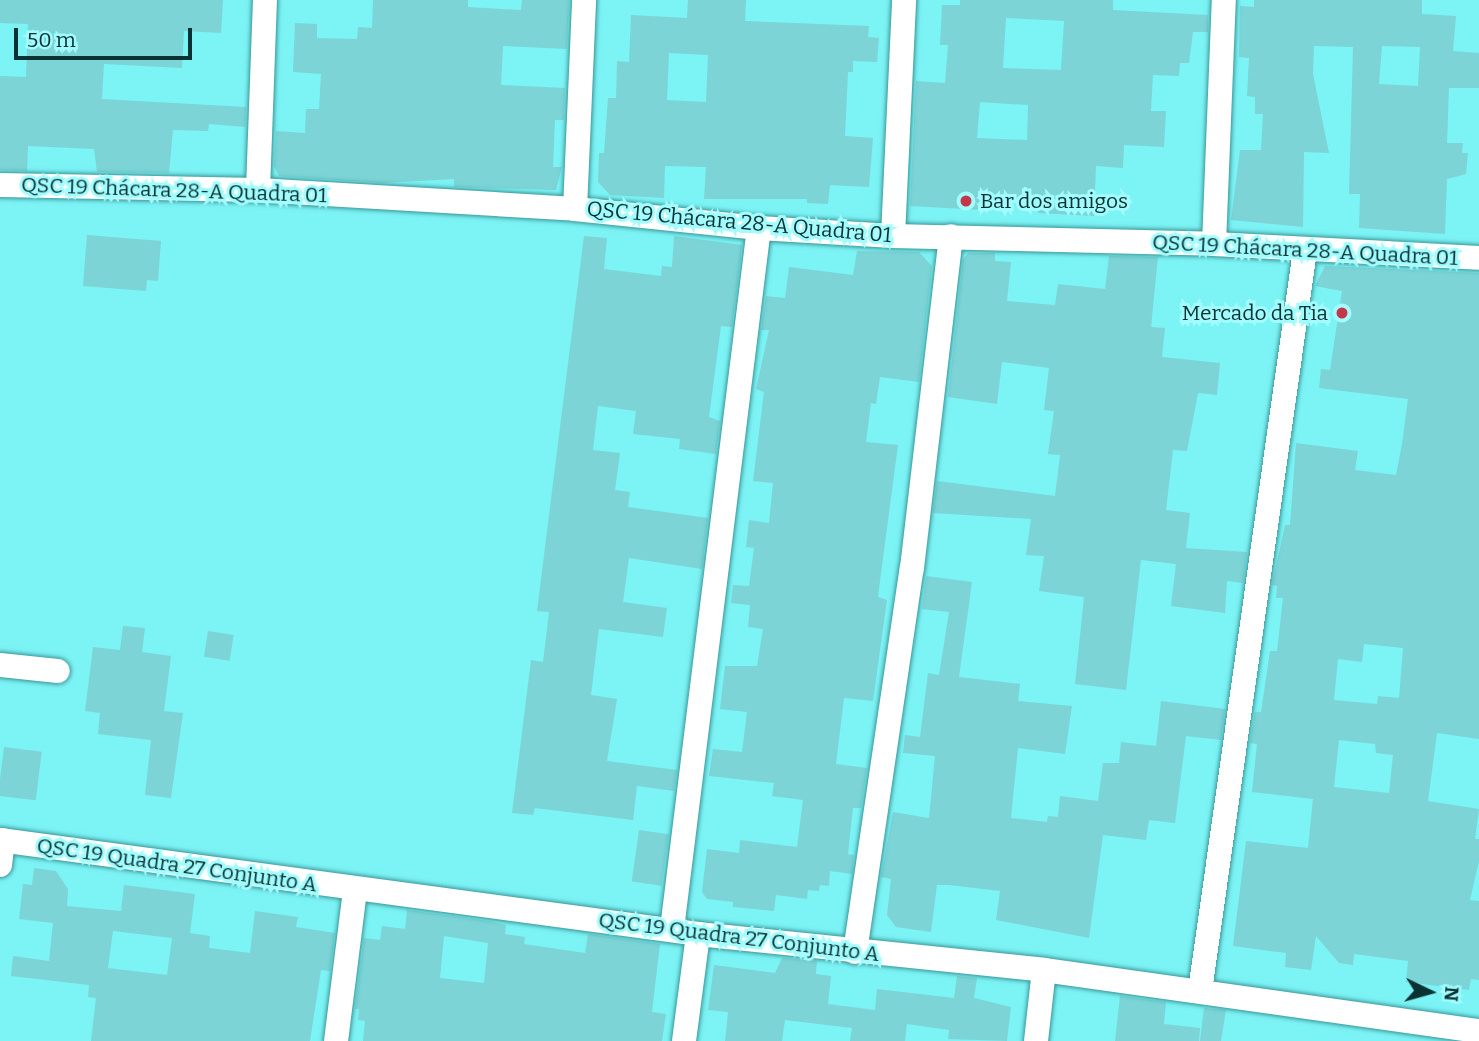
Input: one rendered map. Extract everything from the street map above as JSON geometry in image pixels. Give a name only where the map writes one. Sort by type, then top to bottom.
[{"type":"street","points":[[258,190],[265,0]]},
{"type":"street","points":[[575,208],[584,0]]},
{"type":"street","points":[[892,236],[904,0]]},
{"type":"street","points":[[1214,244],[1224,0]]},
{"type":"street","name":"QSC 19 Chácara 28-A Quadra 01","points":[[0,185],[258,190],[575,208],[759,228],[892,236],[1214,244],[1479,258]]},
{"type":"street","points":[[672,929],[759,228]]},
{"type":"street","points":[[855,952],[912,568],[951,236]]},
{"type":"street","points":[[1200,991],[1305,250]]},
{"type":"street","points":[[0,665],[58,671]]},
{"type":"street","points":[[0,865],[2,840]]},
{"type":"street","name":"QSC 19 Quadra 27 Conjunto A","points":[[2,840],[355,890],[698,934],[1044,970],[1200,991],[1394,1029],[1479,1031]]},
{"type":"street","points":[[336,1041],[355,890]]},
{"type":"street","points":[[684,1041],[698,934]]},
{"type":"street","points":[[1036,1041],[1044,970]]},
{"type":"building","points":[[0,0],[223,0],[221,33],[184,31],[182,68],[104,64],[102,99],[246,107],[245,127],[209,124],[208,131],[173,130],[169,173],[97,172],[94,149],[28,146],[27,171],[0,170],[0,76],[26,77],[28,24],[0,23]]},
{"type":"building","points":[[373,0],[468,0],[468,7],[521,10],[522,0],[569,0],[567,49],[503,46],[501,85],[565,88],[564,120],[555,120],[553,167],[562,167],[556,190],[454,187],[454,179],[382,183],[279,176],[274,166],[276,131],[305,133],[306,109],[319,109],[321,74],[293,72],[295,23],[317,24],[317,38],[357,39],[358,27],[372,28]]},
{"type":"building","points":[[688,0],[746,0],[745,21],[869,26],[868,37],[879,38],[877,62],[853,61],[853,72],[848,72],[845,136],[873,138],[869,187],[830,185],[828,204],[807,203],[807,199],[704,199],[706,167],[665,166],[664,198],[610,195],[598,182],[599,153],[604,153],[608,98],[616,98],[617,61],[629,62],[631,15],[687,18]],"holes":[[[669,53],[708,55],[706,102],[667,100]]]},
{"type":"building","points":[[960,0],[1113,0],[1113,10],[1208,15],[1208,32],[1193,32],[1189,63],[1180,63],[1179,76],[1153,75],[1151,111],[1166,111],[1164,147],[1124,145],[1123,168],[1096,166],[1094,216],[1038,213],[1039,198],[984,196],[983,210],[910,206],[916,81],[945,83],[948,45],[940,45],[942,5],[960,5]],"holes":[[[1006,18],[1064,21],[1061,70],[1003,68]],[[980,102],[1028,105],[1027,140],[977,138]]]},
{"type":"building","points":[[1254,0],[1422,0],[1422,14],[1456,16],[1453,51],[1479,53],[1479,88],[1449,88],[1447,143],[1463,143],[1462,153],[1468,153],[1466,174],[1447,179],[1445,234],[1359,228],[1360,194],[1349,194],[1353,47],[1314,46],[1313,74],[1329,153],[1304,152],[1303,227],[1231,220],[1240,150],[1261,150],[1263,114],[1255,114],[1255,97],[1247,96],[1249,58],[1239,57],[1240,6],[1254,7]],"holes":[[[1382,46],[1420,47],[1418,86],[1379,84]]]},
{"type":"building","points":[[87,235],[161,241],[158,281],[147,280],[146,291],[83,286]]},
{"type":"building","points":[[584,236],[607,238],[604,269],[661,276],[662,266],[672,267],[674,236],[742,245],[732,327],[721,326],[709,417],[720,421],[716,454],[679,449],[680,439],[633,434],[636,411],[598,406],[593,450],[620,453],[615,490],[630,492],[628,507],[708,518],[702,569],[629,558],[623,602],[667,608],[663,637],[599,629],[591,695],[617,699],[607,761],[677,770],[674,791],[637,786],[633,820],[535,808],[533,815],[512,813],[531,660],[543,662],[549,612],[537,611]]},
{"type":"building","points":[[857,251],[919,252],[932,266],[919,382],[880,377],[876,404],[871,403],[866,442],[898,445],[878,597],[887,600],[873,701],[844,698],[836,764],[867,768],[861,808],[853,808],[848,854],[854,855],[852,874],[830,871],[829,886],[820,885],[819,891],[808,890],[807,899],[776,895],[774,911],[733,907],[733,902],[707,899],[702,892],[707,849],[739,853],[740,840],[797,847],[803,800],[772,796],[774,783],[709,776],[713,749],[742,752],[747,712],[720,709],[725,666],[757,666],[763,629],[748,627],[750,605],[731,603],[733,585],[749,586],[754,548],[746,547],[749,520],[769,523],[773,483],[753,481],[764,392],[756,389],[769,330],[761,330],[766,296],[785,298],[789,267],[853,275]]},
{"type":"building","points":[[968,253],[995,253],[995,261],[1011,262],[1007,301],[1055,305],[1058,284],[1105,289],[1109,256],[1158,257],[1151,327],[1165,328],[1162,357],[1220,363],[1217,395],[1198,393],[1187,451],[1173,450],[1166,510],[1190,513],[1186,548],[1247,552],[1243,583],[1227,581],[1225,613],[1171,606],[1176,564],[1141,560],[1126,690],[1075,684],[1084,597],[1039,591],[1044,556],[1026,555],[1031,519],[933,513],[937,481],[1055,496],[1060,455],[1048,454],[1054,411],[1044,410],[1049,368],[1002,362],[997,404],[948,397],[963,260]]},
{"type":"building","points":[[1325,266],[1479,273],[1479,739],[1437,733],[1428,801],[1479,809],[1475,839],[1479,839],[1479,861],[1470,900],[1479,901],[1479,980],[1471,979],[1469,990],[1406,982],[1408,961],[1354,954],[1353,965],[1339,963],[1316,936],[1311,970],[1285,967],[1286,953],[1233,946],[1246,841],[1308,848],[1313,799],[1252,792],[1257,744],[1250,743],[1255,712],[1261,712],[1270,651],[1277,651],[1283,598],[1276,598],[1277,586],[1272,585],[1285,525],[1290,525],[1296,443],[1358,451],[1355,470],[1396,475],[1408,399],[1319,388],[1321,369],[1330,370],[1342,291],[1315,286]],"holes":[[[1364,644],[1403,648],[1399,698],[1378,696],[1377,704],[1334,700],[1338,659],[1362,662]],[[1339,740],[1375,744],[1376,753],[1393,755],[1389,793],[1334,787]]]},
{"type":"building","points":[[926,576],[972,582],[959,677],[1020,684],[1018,701],[1072,706],[1065,754],[1018,748],[1011,818],[1047,822],[1048,816],[1058,817],[1060,796],[1098,801],[1103,763],[1119,763],[1121,742],[1156,746],[1161,701],[1225,709],[1221,740],[1186,736],[1175,823],[1149,820],[1146,840],[1103,835],[1089,938],[996,920],[1000,891],[949,885],[937,885],[931,932],[896,927],[887,915],[891,879],[881,877],[893,812],[929,818],[935,756],[903,753],[905,735],[920,737],[928,673],[939,675],[949,612],[922,609]]},
{"type":"building","points":[[123,626],[145,628],[142,652],[171,656],[164,711],[183,713],[171,798],[145,795],[151,740],[98,734],[100,713],[85,711],[93,647],[120,650]]},
{"type":"building","points":[[208,631],[234,635],[230,661],[204,657]]},
{"type":"building","points":[[4,747],[42,752],[36,800],[0,796]]},
{"type":"building","points":[[639,830],[669,834],[661,886],[632,881]]},
{"type":"building","points":[[34,868],[56,871],[68,889],[67,906],[121,911],[124,885],[195,894],[190,933],[210,936],[209,948],[250,953],[255,911],[298,917],[296,927],[335,933],[330,971],[321,970],[310,1041],[91,1041],[96,998],[88,997],[89,985],[11,976],[13,956],[49,961],[53,923],[19,919],[23,884],[32,885]],"holes":[[[113,931],[172,938],[167,975],[108,968]]]},
{"type":"building","points":[[407,910],[506,925],[505,934],[525,937],[524,944],[585,953],[588,934],[660,944],[652,1012],[666,1014],[662,1041],[363,1041],[365,1021],[358,1020],[359,1009],[355,1009],[364,938],[380,940],[382,926],[405,929]],"holes":[[[444,936],[488,943],[484,983],[440,978]]]},
{"type":"building","points":[[782,958],[817,961],[816,974],[831,976],[828,1004],[875,1010],[877,989],[954,998],[957,976],[977,978],[974,998],[1011,1007],[1007,1041],[948,1039],[949,1030],[907,1024],[905,1041],[850,1041],[852,1028],[785,1020],[782,1041],[725,1041],[728,1012],[708,1010],[714,965],[775,973]]},
{"type":"building","points":[[1120,996],[1166,1002],[1164,1024],[1200,1028],[1199,1041],[1115,1041]]},
{"type":"building","points":[[1204,1008],[1226,1010],[1221,1041],[1200,1041]]},
{"type":"place","name":"Bar dos amigos","points":[[966,201]]},
{"type":"place","name":"Mercado da Tia","points":[[1342,313]]}]
